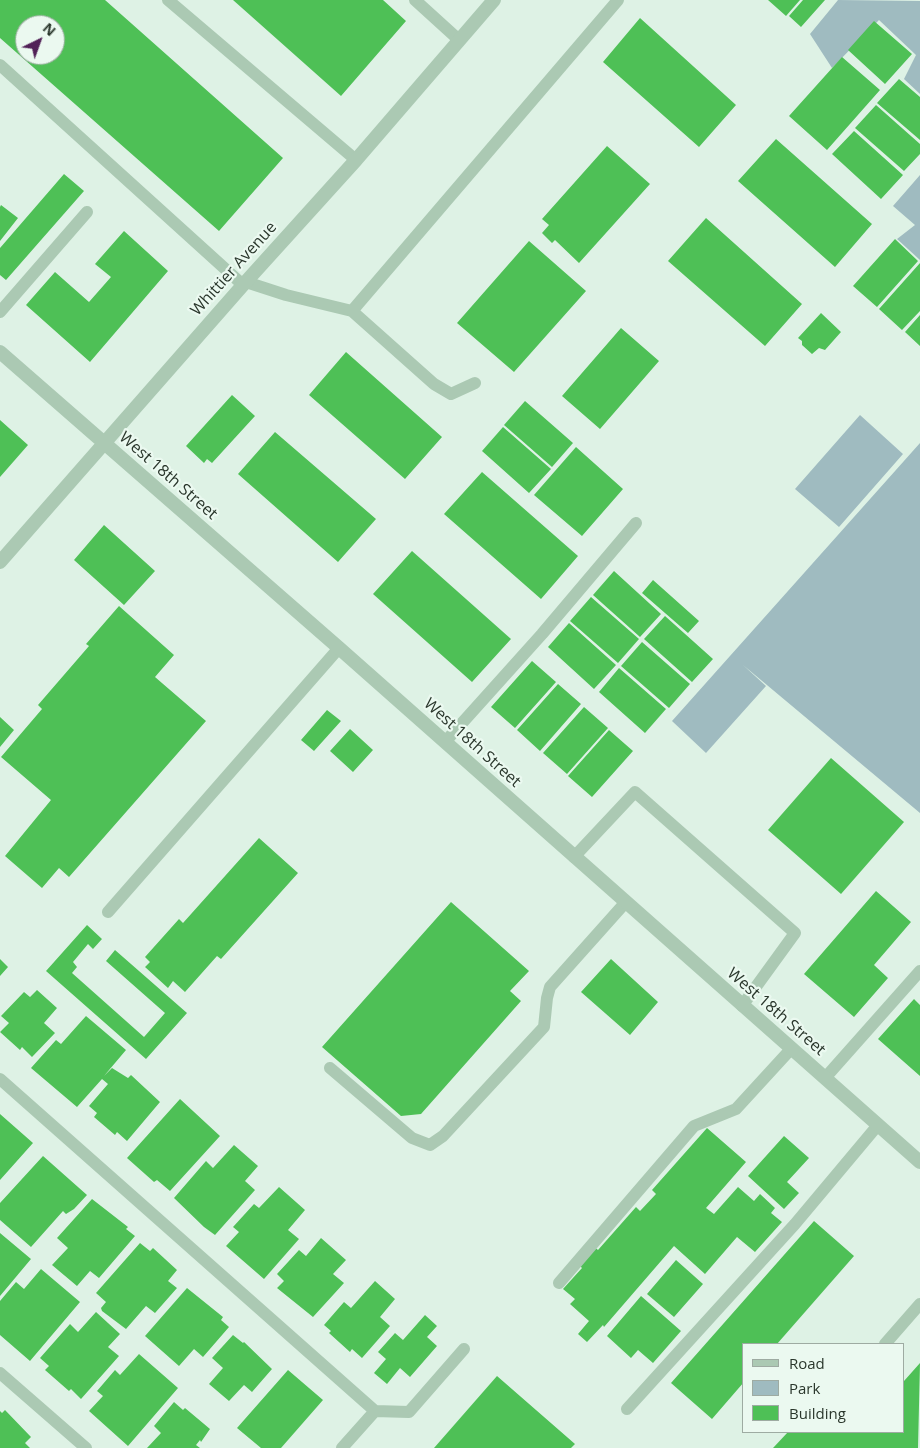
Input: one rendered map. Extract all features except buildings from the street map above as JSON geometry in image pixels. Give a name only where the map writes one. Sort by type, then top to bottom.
[{"type":"street","name":"Whittier Avenue","points":[[0,562],[244,283],[356,160],[494,0]]},
{"type":"street","name":"West 18th Street","points":[[0,352],[339,648],[920,1162]]},
{"type":"lane","points":[[168,0],[356,160]]},
{"type":"lane","points":[[414,0],[459,40]]},
{"type":"lane","points":[[352,311],[618,0]]},
{"type":"lane","points":[[0,65],[244,283],[352,311],[434,384],[451,394],[475,384]]},
{"type":"lane","points":[[0,312],[87,212]]},
{"type":"lane","points":[[445,742],[542,634],[636,523]]},
{"type":"lane","points":[[108,912],[339,648]]},
{"type":"lane","points":[[574,857],[635,792],[795,934],[742,1006]]},
{"type":"lane","points":[[330,1068],[412,1138],[430,1145],[443,1136],[544,1027],[550,987],[625,903]]},
{"type":"lane","points":[[825,1078],[920,971]]},
{"type":"lane","points":[[559,1282],[694,1126],[736,1109],[791,1049]]},
{"type":"lane","points":[[0,1079],[375,1411],[409,1412],[464,1349]]},
{"type":"lane","points":[[627,1409],[788,1232],[878,1125]]},
{"type":"lane","points":[[886,1343],[920,1304]]},
{"type":"lane","points":[[0,1373],[86,1448]]},
{"type":"lane","points":[[342,1448],[375,1411]]},
{"type":"green space","points":[[838,0],[920,1],[920,94],[904,79],[916,55],[879,20],[832,68],[810,34]]},
{"type":"green space","points":[[920,175],[920,260],[897,239],[915,225],[893,206]]},
{"type":"green space","points":[[860,415],[903,454],[839,527],[795,489]]},
{"type":"green space","points":[[920,443],[920,813],[743,665],[766,686],[706,753],[672,721]]}]
